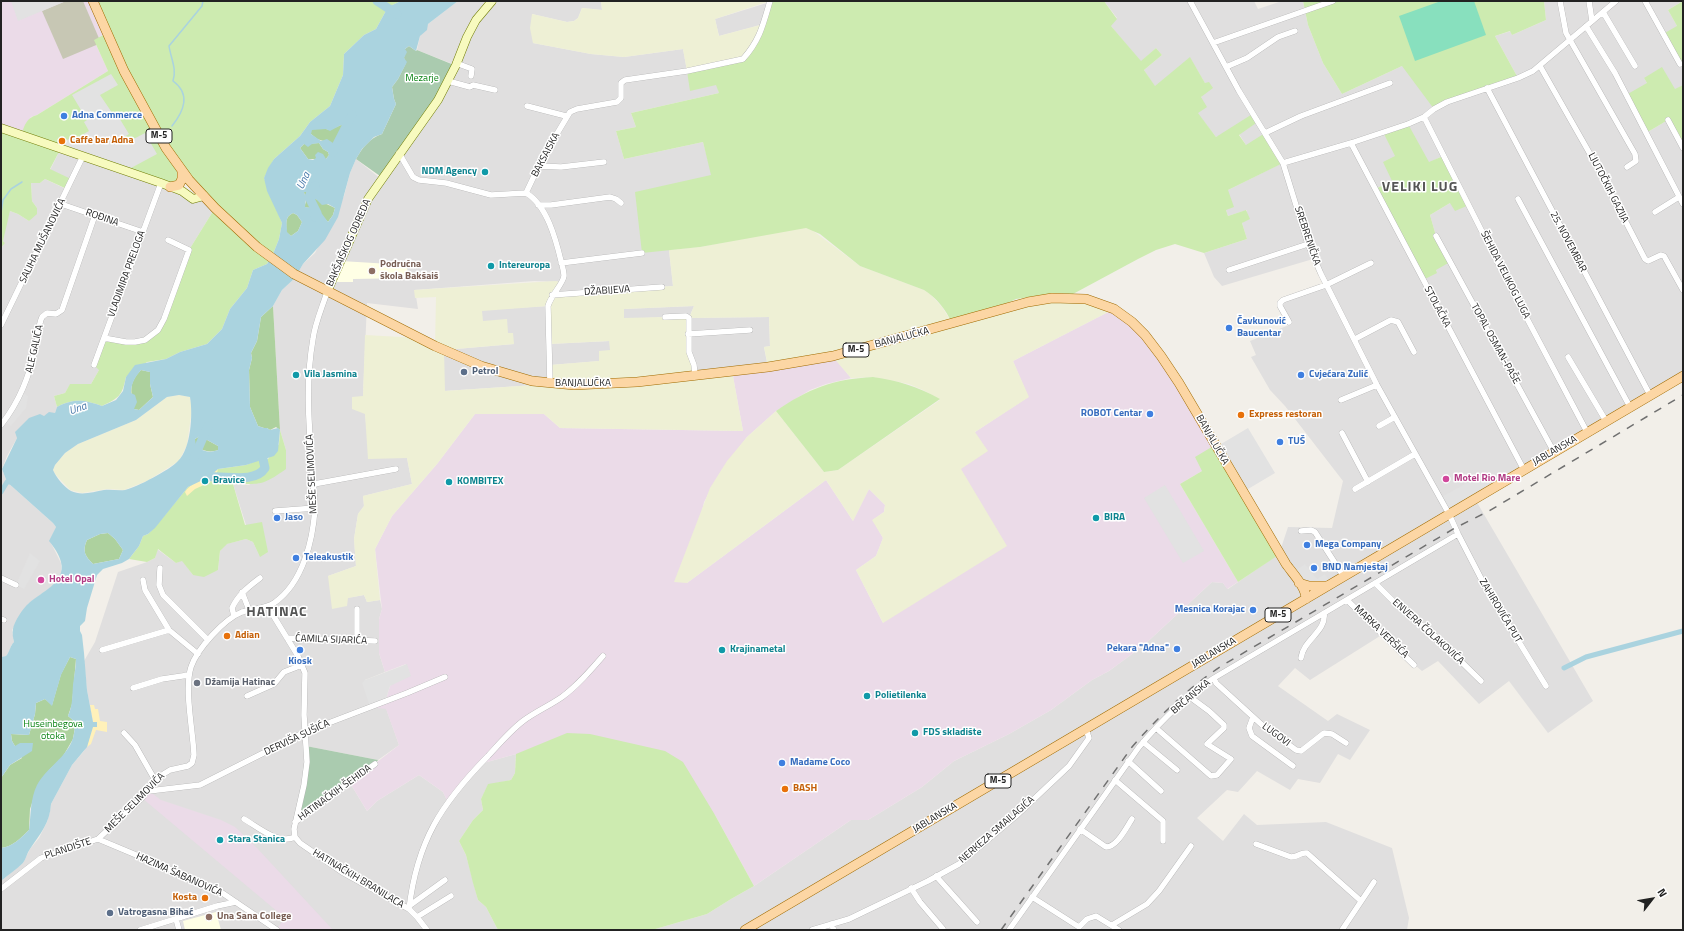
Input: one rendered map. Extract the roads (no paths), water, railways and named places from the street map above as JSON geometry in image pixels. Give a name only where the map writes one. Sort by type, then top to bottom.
[{"type":"main road","name":"M-5","points":[[93,1],[124,71],[166,148],[201,193]]},
{"type":"main road","points":[[170,187],[179,185],[182,179],[182,170]]},
{"type":"main road","name":"BANJALUČKA","points":[[201,193],[257,248],[283,267],[327,292],[454,355],[504,374],[550,384],[599,385],[638,382],[768,367],[832,356],[1028,302],[1052,298],[1090,300],[1114,309],[1132,322],[1145,335],[1161,356],[1179,383],[1286,564]]},
{"type":"main road","name":"JABLANSKA","points":[[745,930],[1683,376]]},
{"type":"main road","name":"M-5","points":[[1286,564],[1306,594],[1305,600]]},
{"type":"main road","name":"M-5","points":[[1286,564],[1305,600]]},
{"type":"main road","points":[[1299,583],[1309,586],[1328,586]]},
{"type":"street","name":"BAKŠAIŠKOG ODREDA","points":[[327,292],[362,212],[381,179],[431,112],[448,81],[476,20],[492,1]]},
{"type":"street","points":[[527,106],[566,116],[573,110],[617,102],[621,98],[621,83],[623,81],[687,71],[744,58],[761,33],[770,1]]},
{"type":"street","name":"SREBRENIČKA","points":[[1190,1],[1226,67],[1282,163],[1308,244],[1326,285],[1458,534]]},
{"type":"street","points":[[1213,43],[1333,1]]},
{"type":"street","points":[[1560,1],[1566,33],[1635,154],[1636,161],[1627,167]]},
{"type":"street","points":[[1589,1],[1592,21]]},
{"type":"street","points":[[1282,163],[1351,143],[1424,117],[1434,109],[1447,102],[1518,78],[1540,66],[1616,1]]},
{"type":"street","points":[[1645,1],[1680,64]]},
{"type":"street","points":[[1603,12],[1635,66]]},
{"type":"street","points":[[1586,26],[1615,74],[1683,204]]},
{"type":"street","points":[[1226,67],[1247,58],[1278,36],[1295,31]]},
{"type":"street","points":[[456,63],[472,69],[471,76]]},
{"type":"street","name":"LJUTOČKIH GAZIJA","points":[[1540,66],[1598,168],[1645,259],[1648,261],[1661,255],[1664,256],[1683,290]]},
{"type":"street","points":[[448,81],[470,87],[473,85],[495,90]]},
{"type":"street","points":[[1265,133],[1301,116],[1390,83]]},
{"type":"street","name":"25. NOVEMBAR","points":[[1487,88],[1650,395]]},
{"type":"street","name":"BAKSAISKA","points":[[526,193],[566,116]]},
{"type":"street","name":"ŠEHIDA VELIKOG LUGA","points":[[1424,117],[1430,132],[1504,275],[1588,432]]},
{"type":"street","points":[[1668,120],[1683,148]]},
{"type":"street","points":[[1,128],[161,183],[182,192],[201,193]]},
{"type":"street","name":"STOLAČKA","points":[[1351,143],[1524,470]]},
{"type":"street","points":[[399,154],[414,176],[419,180],[446,183],[491,195],[526,193],[538,205],[556,239],[564,276],[562,282],[552,295],[548,306],[547,314],[550,384]]},
{"type":"street","name":"SALIHA MUŠANOVIĆA","points":[[1,325],[83,156]]},
{"type":"street","points":[[539,166],[560,167],[604,162]]},
{"type":"street","name":"VLADIMIRA PRELOGA","points":[[94,365],[161,183]]},
{"type":"street","points":[[538,205],[551,205],[610,197],[621,203]]},
{"type":"street","points":[[1655,212],[1680,198]]},
{"type":"street","points":[[1518,199],[1630,407]]},
{"type":"street","name":"ROĐINA","points":[[61,204],[143,232]]},
{"type":"street","name":"ALE GALIĆA","points":[[1,425],[15,406],[26,384],[42,317],[47,313],[56,314],[62,310],[95,215]]},
{"type":"street","name":"TOPAL OSMAN-PAŠE","points":[[1436,236],[1554,452]]},
{"type":"street","points":[[104,338],[126,342],[136,342],[145,340],[158,330],[164,319],[189,250],[168,240]]},
{"type":"street","points":[[1229,270],[1308,244]]},
{"type":"street","points":[[561,263],[642,253]]},
{"type":"street","points":[[1289,322],[1280,306],[1281,302],[1326,285],[1371,263]]},
{"type":"street","name":"DŽABIJEVA","points":[[552,295],[662,287]]},
{"type":"street","name":"MEŠE SELIMOVIĆA","points":[[98,839],[149,791],[155,780],[170,770],[188,766],[193,760],[194,755],[189,700],[189,675],[191,667],[198,654],[208,640],[234,616],[249,610],[268,606],[280,598],[297,576],[309,550],[315,508],[309,415],[309,377],[313,339],[327,292]]},
{"type":"street","points":[[665,317],[688,316],[689,352],[694,365],[695,375]]},
{"type":"street","points":[[1355,339],[1391,320],[1395,320],[1398,322],[1414,352]]},
{"type":"street","points":[[688,334],[750,330]]},
{"type":"street","points":[[1568,357],[1606,421]]},
{"type":"street","points":[[1341,400],[1378,385]]},
{"type":"street","points":[[1379,426],[1395,417]]},
{"type":"street","points":[[1342,433],[1368,482]]},
{"type":"street","points":[[1355,489],[1415,454]]},
{"type":"street","points":[[314,484],[396,469]]},
{"type":"street","points":[[275,511],[315,508]]},
{"type":"street","points":[[1301,531],[1311,530],[1315,532],[1344,576]]},
{"type":"street","name":"BRČANSKA","points":[[1009,930],[1128,762],[1156,728],[1190,696],[1214,678],[1458,534]]},
{"type":"street","name":"ZAHIROVIĆA PUT","points":[[1458,534],[1486,588],[1546,686]]},
{"type":"street","points":[[160,568],[160,590],[165,599],[208,640]]},
{"type":"street","points":[[1,578],[16,585]]},
{"type":"street","points":[[234,616],[232,607],[242,592],[260,578]]},
{"type":"street","points":[[142,580],[148,595],[169,630],[198,654]]},
{"type":"street","name":"ENVERA ČOLAKOVIĆA","points":[[1375,583],[1401,609],[1436,637],[1481,681]]},
{"type":"street","points":[[242,592],[249,610]]},
{"type":"street","name":"MARKA VERŠIĆA","points":[[1347,600],[1414,665]]},
{"type":"street","points":[[244,819],[280,839],[288,840],[295,837],[295,822],[304,785],[306,768],[304,715],[306,685],[302,665],[268,606]]},
{"type":"street","points":[[357,609],[357,641]]},
{"type":"street","points":[[1301,658],[1302,651],[1324,624],[1324,613]]},
{"type":"street","points":[[102,650],[169,630]]},
{"type":"street","name":"ĆAMILA SIJARIĆA","points":[[287,638],[375,641]]},
{"type":"street","points":[[409,907],[414,876],[424,843],[433,825],[448,803],[480,764],[513,729],[529,717],[561,698],[587,674],[603,656]]},
{"type":"street","points":[[247,696],[274,684],[284,672],[302,665]]},
{"type":"street","points":[[133,688],[162,679],[189,675]]},
{"type":"street","name":"DERVIŠA SUŠIĆA","points":[[149,791],[200,785],[305,732],[445,678]]},
{"type":"street","name":"LUGOVI","points":[[1214,678],[1216,683],[1253,718],[1299,751],[1304,749],[1324,732],[1332,734],[1346,743]]},
{"type":"street","points":[[1156,728],[1211,776],[1217,775],[1230,759],[1207,744],[1224,728],[1224,725],[1190,696]]},
{"type":"street","points":[[1253,718],[1249,728],[1252,736],[1293,766]]},
{"type":"street","name":"NERKEZA SMAILAGIĆA","points":[[812,930],[832,927],[936,876],[965,859],[1016,816],[1069,766],[1090,738],[1086,729]]},
{"type":"street","points":[[124,733],[135,745],[155,780]]},
{"type":"street","points":[[1144,742],[1177,770]]},
{"type":"street","points":[[1128,762],[1161,791]]},
{"type":"street","name":"HATINAČKIH ŠEHIDA","points":[[295,822],[375,764]]},
{"type":"street","points":[[1115,780],[1163,821],[1163,841]]},
{"type":"street","points":[[1080,829],[1106,847],[1109,847],[1114,844],[1132,819]]},
{"type":"street","name":"HATINAČKIH BRANILACA","points":[[295,837],[300,843],[342,872],[409,907],[427,930]]},
{"type":"street","name":"PLANDIŠTE","points":[[1,889],[41,858],[98,839]]},
{"type":"street","name":"HAZIMA ŠABANOVIĆA","points":[[98,839],[215,888],[277,930]]},
{"type":"street","points":[[1256,844],[1291,857],[1296,857],[1304,852],[1313,856],[1361,901]]},
{"type":"street","points":[[1112,925],[1147,904],[1159,891],[1191,846]]},
{"type":"street","points":[[936,876],[977,922]]},
{"type":"street","points":[[409,907],[445,880]]},
{"type":"street","points":[[1342,930],[1374,882]]},
{"type":"street","points":[[911,888],[920,902],[943,929]]},
{"type":"street","points":[[417,917],[451,896]]},
{"type":"street","points":[[1032,897],[1079,928],[1087,919],[1096,916],[1119,930]]},
{"type":"street","points":[[140,930],[217,906],[236,902]]},
{"type":"street","points":[[176,919],[179,930]]},
{"type":"water","points":[[401,1],[458,1],[428,24],[427,30],[420,36],[416,51],[409,46],[405,49],[407,52],[404,58],[407,62],[392,87],[396,104],[382,134],[374,137],[362,149],[356,159],[350,173],[338,217],[325,240],[303,264],[295,278],[282,290],[273,306],[261,317],[257,341],[251,353],[252,358],[249,370],[250,407],[258,426],[270,430],[278,428],[280,430],[278,451],[274,456],[246,465],[218,469],[207,478],[188,487],[155,528],[143,536],[139,546],[129,559],[122,563],[103,569],[97,575],[87,608],[85,621],[80,626],[80,631],[82,635],[87,690],[93,722],[97,722],[97,727],[93,727],[87,747],[72,765],[51,804],[47,823],[23,863],[1,881],[1,848],[13,844],[29,830],[32,802],[37,785],[42,777],[68,749],[74,732],[74,721],[68,716],[72,704],[76,659],[70,657],[61,675],[52,706],[45,699],[36,703],[35,714],[29,735],[11,734],[12,741],[15,746],[20,743],[33,743],[32,751],[10,765],[1,778],[1,657],[6,656],[14,642],[13,629],[22,612],[29,603],[56,581],[60,576],[62,569],[59,556],[49,541],[56,527],[7,482],[2,469],[17,438],[15,432],[29,418],[40,414],[44,416],[49,412],[55,413],[57,407],[69,402],[85,401],[102,406],[116,400],[123,391],[126,377],[135,365],[166,359],[180,352],[207,344],[222,329],[230,309],[247,288],[253,270],[267,264],[279,239],[282,223],[267,191],[264,178],[268,168],[274,159],[300,136],[310,122],[330,106],[343,75],[344,54],[364,35],[376,29],[388,7]],"holes":[[[341,125],[348,127],[343,137],[333,143],[327,139],[321,141],[311,134],[312,130],[326,129],[330,131]],[[319,143],[329,155],[326,159],[323,154],[318,152],[315,155],[316,158],[313,160],[308,159],[300,148],[304,144],[308,147],[312,144]],[[304,192],[306,192],[313,201],[316,199],[322,205],[328,204],[335,208],[333,215],[328,222],[317,207],[305,207],[306,199]],[[293,213],[297,215],[302,222],[298,231],[291,236],[287,232],[288,217]],[[141,370],[150,372],[150,384],[153,397],[139,410],[134,409],[137,402],[135,395],[131,393],[137,375]],[[179,395],[190,397],[191,422],[188,440],[182,456],[174,465],[153,478],[125,490],[107,490],[91,493],[75,492],[71,491],[58,479],[53,470],[55,465],[65,453],[78,444],[136,420],[167,397]],[[200,436],[218,446],[218,450],[207,451],[196,446],[195,439]],[[108,533],[115,539],[123,550],[119,559],[93,564],[85,553],[87,540],[100,534]]]},
{"type":"waterway","points":[[172,126],[180,114],[184,103],[184,97],[179,86],[173,81],[174,68],[169,46],[202,6],[203,1]]},
{"type":"waterway","name":"Una","points":[[377,1],[397,14]]},
{"type":"waterway","name":"Una","points":[[333,152],[352,115]]},
{"type":"waterway","points":[[1,213],[3,200],[11,189],[22,182]]},
{"type":"waterway","name":"Una","points":[[315,186],[309,197],[317,213],[315,217]]},
{"type":"waterway","name":"Una","points":[[194,458],[208,426]]},
{"type":"waterway","points":[[209,477],[239,478],[254,476],[265,468],[263,459]]},
{"type":"waterway","points":[[1,492],[7,482],[13,482]]},
{"type":"waterway","points":[[1564,668],[1586,657],[1683,631]]},
{"type":"railway","points":[[1001,930],[1132,747],[1163,713],[1198,683],[1223,665],[1455,528],[1489,511],[1683,395]]},
{"type":"place","name":"Adna Commerce","points":[[64,116]]},
{"type":"place","name":"Caffe bar Adna","points":[[62,141]]},
{"type":"place","name":"NDM Agency","points":[[485,172]]},
{"type":"place","name":"Intereuropa","points":[[491,266]]},
{"type":"place","name":"Područna škola Bakšaiš","points":[[372,271]]},
{"type":"place","name":"Čavkunović Baucentar","points":[[1229,328]]},
{"type":"place","name":"Petrol","points":[[464,372]]},
{"type":"place","name":"Vila Jasmina","points":[[296,375]]},
{"type":"place","name":"Cvjećara Zulić","points":[[1301,375]]},
{"type":"place","name":"ROBOT Centar","points":[[1150,414]]},
{"type":"place","name":"Express restoran","points":[[1241,415]]},
{"type":"place","name":"TUŠ","points":[[1280,442]]},
{"type":"place","name":"Motel Rio Mare","points":[[1446,479]]},
{"type":"place","name":"Bravice","points":[[205,481]]},
{"type":"place","name":"KOMBITEX","points":[[449,482]]},
{"type":"place","name":"Jaso","points":[[277,518]]},
{"type":"place","name":"BIRA","points":[[1096,518]]},
{"type":"place","name":"Mega Company","points":[[1307,545]]},
{"type":"place","name":"Teleakustik","points":[[296,558]]},
{"type":"place","name":"BND Namještaj","points":[[1314,568]]},
{"type":"place","name":"Hotel Opal","points":[[41,580]]},
{"type":"place","name":"Mesnica Korajac","points":[[1253,610]]},
{"type":"place","name":"Adian","points":[[227,636]]},
{"type":"place","name":"Pekara \"Adna\"","points":[[1177,649]]},
{"type":"place","name":"Kiosk","points":[[300,650]]},
{"type":"place","name":"Krajinametal","points":[[722,650]]},
{"type":"place","name":"Džamija Hatinac","points":[[197,683]]},
{"type":"place","name":"Polietilenka","points":[[867,696]]},
{"type":"place","name":"FDS skladište","points":[[915,733]]},
{"type":"place","name":"Madame Coco","points":[[782,763]]},
{"type":"place","name":"BASH","points":[[785,789]]},
{"type":"place","name":"Stara Stanica","points":[[220,840]]},
{"type":"place","name":"Kosta","points":[[205,898]]},
{"type":"place","name":"Vatrogasna Bihać","points":[[110,913]]},
{"type":"place","name":"Una Sana College","points":[[209,917]]},
{"type":"district","name":"VELIKI LUG","points":[[1420,188]]},
{"type":"district","name":"HATINAC","points":[[277,613]]},
{"type":"park label","name":"Mezarje","points":[[422,79]]},
{"type":"park label","name":"Huseinbegova otoka","points":[[53,730]]}]
